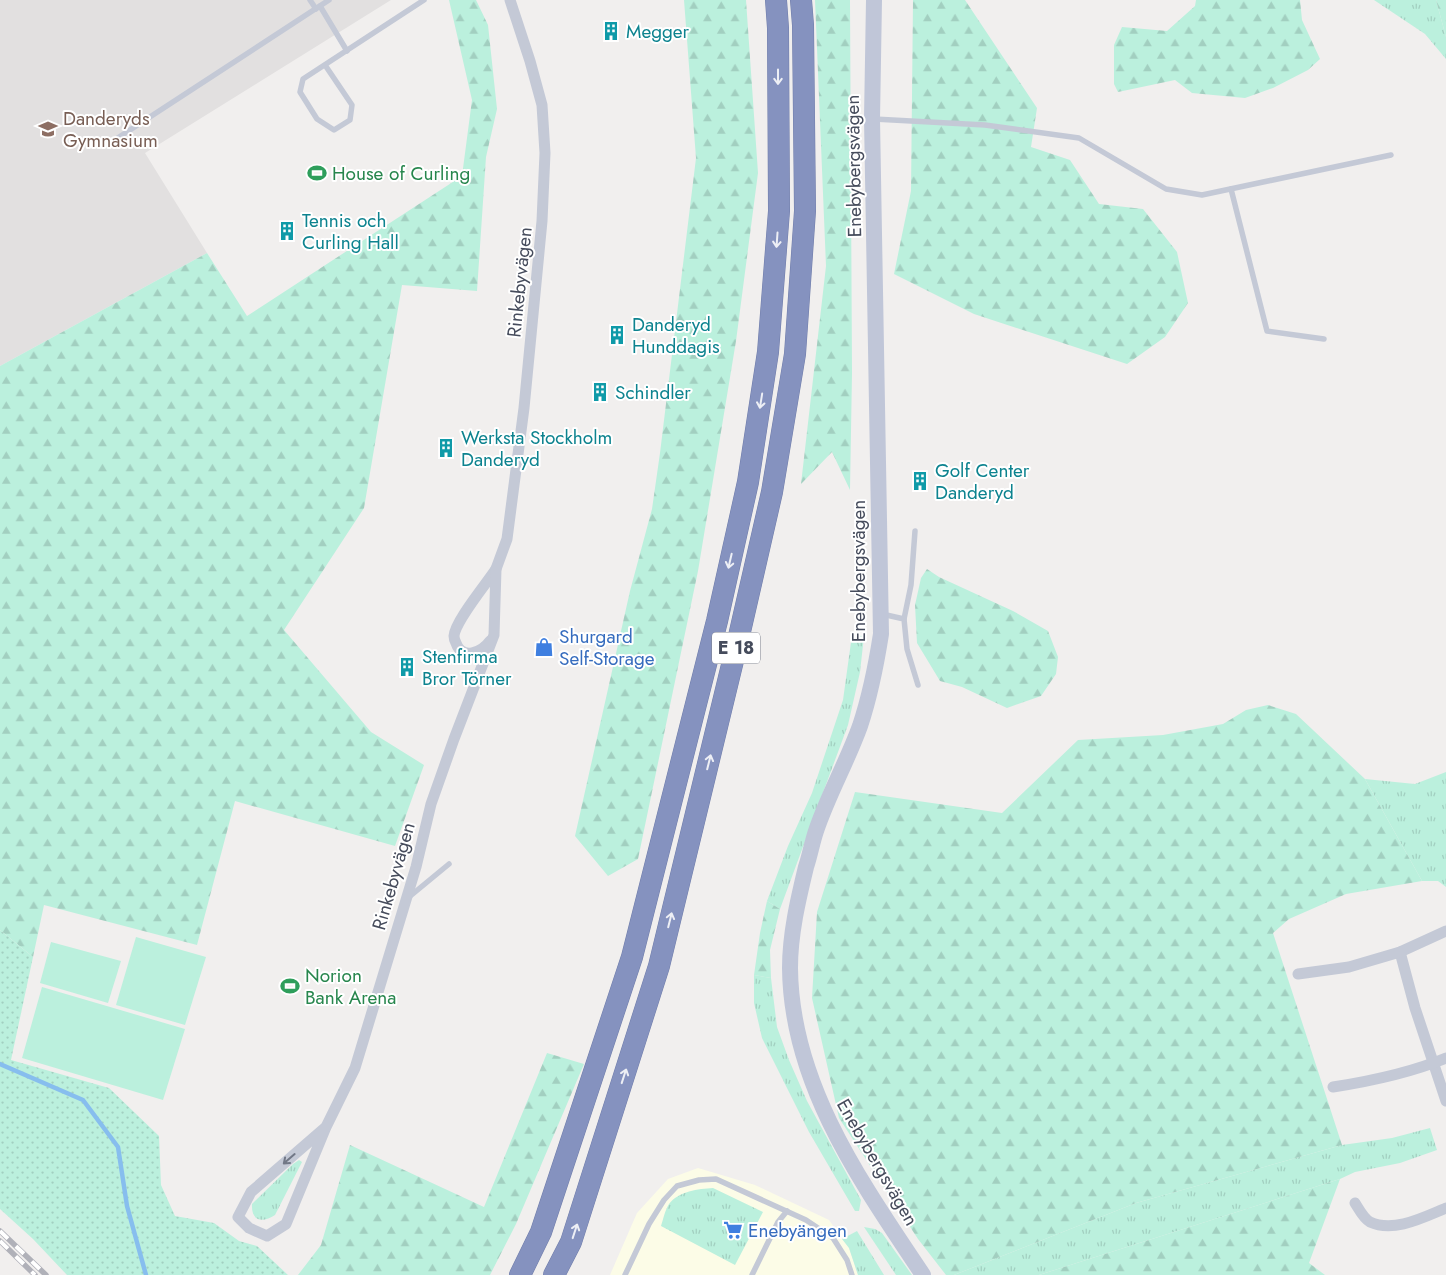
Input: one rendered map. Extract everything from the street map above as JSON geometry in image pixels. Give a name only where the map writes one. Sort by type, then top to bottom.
[{"type":"highway","name":"E 18","points":[[520,1275],[541,1232],[632,957],[717,621],[748,482],[768,352],[779,211],[778,28],[776,0]]},
{"type":"highway","name":"E 18","points":[[554,1275],[571,1242],[659,966],[772,492],[795,354],[805,211],[803,25],[801,0]]},
{"type":"main road","name":"Enebybergsvägen","points":[[874,0],[872,119],[881,634],[873,680],[860,727],[816,831],[796,908],[790,967],[793,1014],[805,1065],[828,1121],[871,1198],[923,1275]]},
{"type":"street","name":"Rinkebyvägen","points":[[494,635],[481,651],[473,653],[461,652],[453,637],[457,626],[496,569],[507,539],[524,408],[542,221],[545,153],[542,105],[510,0]]},
{"type":"street","name":"Rinkebyvägen","points":[[326,1127],[239,1203],[238,1217],[249,1228],[268,1236],[286,1224],[326,1127],[355,1068],[406,900],[431,804],[494,635],[496,569]]},
{"type":"street","points":[[1298,974],[1349,967],[1400,952],[1446,931]]},
{"type":"street","points":[[1400,952],[1415,1008],[1446,1101]]},
{"type":"street","points":[[1333,1088],[1379,1079],[1446,1058]]},
{"type":"street","points":[[1355,1203],[1368,1221],[1380,1225],[1396,1226],[1446,1208]]},
{"type":"lane","points":[[310,0],[318,7],[347,50]]},
{"type":"lane","points":[[110,143],[329,0]]},
{"type":"lane","points":[[325,65],[352,105],[350,120],[334,130],[317,119],[300,92],[303,79],[424,0]]},
{"type":"lane","points":[[872,119],[985,125],[1079,138],[1166,189],[1202,195],[1391,155]]},
{"type":"lane","points":[[1231,189],[1267,331],[1324,338]]},
{"type":"lane","points":[[915,530],[912,585],[904,618],[907,649],[918,685]]},
{"type":"lane","points":[[881,613],[904,618]]},
{"type":"lane","points":[[406,900],[449,864]]},
{"type":"lane","points":[[625,1275],[649,1224],[664,1200],[677,1186],[699,1180],[716,1179],[806,1220],[833,1238],[846,1260],[852,1275]]},
{"type":"lane","points":[[752,1275],[778,1222],[787,1211]]},
{"type":"shaded area","name":"Danderyds Gymnasium","points":[[0,0],[391,0],[145,153],[207,253],[0,366]]},
{"type":"shaded area","name":"Enebyängen","points":[[698,1168],[755,1185],[829,1220],[849,1248],[858,1275],[610,1275],[637,1213],[668,1179]]},
{"type":"green space","points":[[449,0],[476,0],[488,25],[497,109],[486,157],[477,291],[402,285],[364,508],[284,630],[371,732],[424,765],[395,846],[235,801],[197,945],[44,905],[33,957],[0,930],[0,366],[207,253],[247,316],[462,176],[472,100]]},
{"type":"green space","points":[[684,0],[746,0],[758,173],[736,341],[698,571],[638,859],[608,876],[575,836],[630,591],[652,509],[660,453],[696,158]]},
{"type":"green space","points":[[815,0],[850,0],[852,373],[850,490],[832,452],[801,484],[826,266]]},
{"type":"green space","points":[[913,0],[965,0],[1037,108],[1031,147],[1070,160],[1099,204],[1143,209],[1177,252],[1188,303],[1165,337],[1127,364],[974,314],[894,274],[911,191]]},
{"type":"green space","points":[[1196,0],[1300,0],[1302,20],[1320,59],[1308,70],[1273,88],[1245,98],[1192,93],[1175,80],[1118,92],[1114,84],[1114,45],[1122,27],[1167,31],[1195,6]]},
{"type":"green space","points":[[1374,0],[1436,0],[1446,37],[1446,59],[1425,34]]},
{"type":"green space","points":[[1436,0],[1446,0],[1446,37]]},
{"type":"green space","points":[[927,569],[939,577],[1013,611],[1048,631],[1058,657],[1056,674],[1041,696],[1007,708],[962,687],[940,681],[917,643],[915,605],[921,578]]},
{"type":"green space","points":[[852,635],[864,636],[860,672],[848,725],[780,909],[767,901],[788,846],[812,793],[843,700]]},
{"type":"green space","points":[[1268,705],[1296,714],[1365,779],[1422,881],[1346,894],[1289,919],[1273,933],[1342,1145],[1136,1203],[954,1275],[946,1275],[918,1239],[839,1118],[812,998],[817,912],[855,792],[1002,813],[1078,740],[1163,735],[1223,724],[1246,710]]},
{"type":"green space","points":[[1446,772],[1446,887],[1438,881],[1422,881],[1365,779],[1415,784]]},
{"type":"green space","points":[[767,901],[780,909],[770,950],[771,978],[754,975]]},
{"type":"green space","points":[[0,930],[33,957],[11,1060],[109,1088],[159,1136],[161,1185],[175,1216],[214,1223],[239,1241],[257,1246],[288,1275],[67,1275],[33,1239],[0,1209]]},
{"type":"green space","points":[[136,937],[206,957],[185,1025],[116,1005]]},
{"type":"green space","points":[[51,942],[121,961],[108,1003],[40,983]]},
{"type":"green space","points":[[754,975],[771,978],[777,1027],[789,1060],[807,1101],[861,1200],[859,1211],[855,1211],[809,1132],[762,1038],[754,1003]]},
{"type":"green space","points":[[42,987],[185,1029],[163,1100],[22,1058]]},
{"type":"green space","points":[[547,1053],[584,1064],[516,1224],[490,1275],[298,1275],[321,1245],[350,1145],[484,1207]]},
{"type":"green space","points":[[1430,1128],[1437,1150],[1400,1163],[1355,1172],[1340,1179],[1039,1275],[954,1275],[1136,1203],[1342,1145],[1392,1138]]},
{"type":"green space","points":[[299,1160],[302,1162],[275,1215],[262,1220],[256,1218],[253,1214],[252,1204]]},
{"type":"green space","points":[[1340,1179],[1309,1263],[1325,1275],[1039,1275]]},
{"type":"green space","points":[[713,1188],[763,1212],[735,1265],[661,1226],[666,1209],[678,1196],[683,1193]]},
{"type":"green space","points":[[864,1227],[875,1229],[882,1233],[912,1275],[896,1275]]},
{"type":"green space","points":[[857,1231],[884,1275],[858,1275],[849,1248],[842,1239]]},
{"type":"waterway","points":[[0,1064],[83,1100],[118,1147],[127,1206],[146,1275]]},
{"type":"railway","points":[[0,1231],[46,1275]]},
{"type":"railway","points":[[0,1241],[35,1275]]},
{"type":"place","name":"Megger","points":[[611,31]]},
{"type":"place","name":"Danderyds Gymnasium","points":[[48,129]]},
{"type":"place","name":"House of Curling","points":[[317,173]]},
{"type":"place","name":"Tennis och Curling Hall","points":[[287,231]]},
{"type":"place","name":"Danderyd Hunddagis","points":[[617,335]]},
{"type":"place","name":"Schindler","points":[[600,392]]},
{"type":"place","name":"Werksta Stockholm Danderyd","points":[[446,448]]},
{"type":"place","name":"Golf Center Danderyd","points":[[920,481]]},
{"type":"place","name":"Shurgard Self-Storage","points":[[544,647]]},
{"type":"place","name":"Stenfirma Bror Törner","points":[[407,667]]},
{"type":"place","name":"Norion Bank Arena","points":[[290,986]]},
{"type":"place","name":"Enebyängen","points":[[733,1230]]}]
